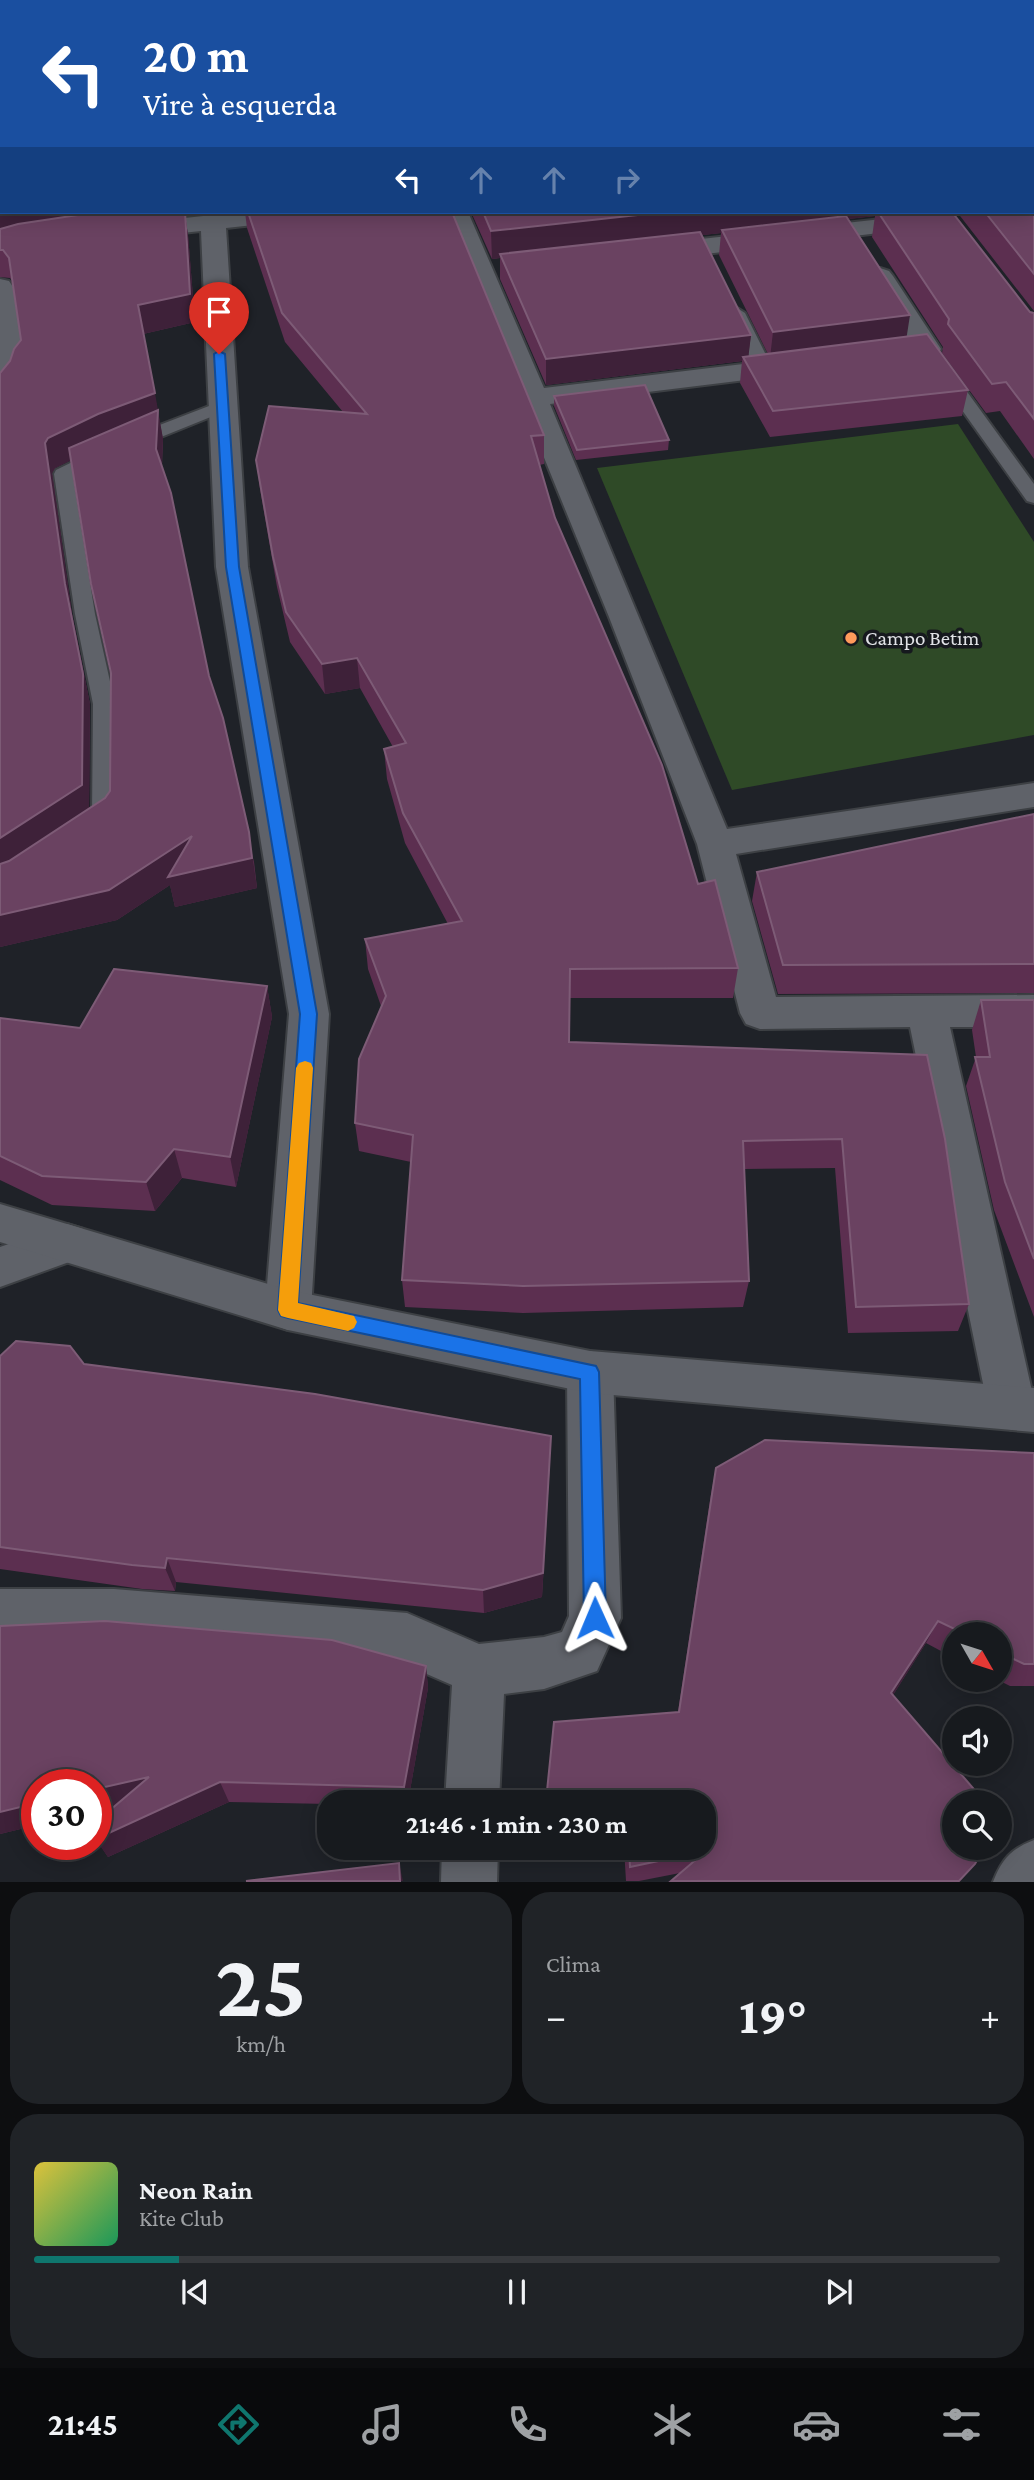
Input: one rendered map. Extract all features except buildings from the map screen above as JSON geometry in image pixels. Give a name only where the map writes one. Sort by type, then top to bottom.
[{"type":"street","points":[[102,230],[127,219],[157,228],[289,214]]},
{"type":"street","points":[[457,214],[496,270],[534,398],[715,844],[760,1013],[1034,1011]]},
{"type":"street","points":[[635,254],[707,252],[851,230],[947,220]]},
{"type":"street","points":[[213,223],[232,567],[309,1014],[288,1310]]},
{"type":"street","points":[[851,230],[927,349],[872,356]]},
{"type":"street","points":[[0,286],[9,379]]},
{"type":"street","points":[[534,398],[818,363]]},
{"type":"street","points":[[715,844],[1034,795]]},
{"type":"street","points":[[0,1223],[288,1310],[590,1372],[1023,1409],[926,1010]]},
{"type":"street","points":[[0,1267],[67,1243]]},
{"type":"street","points":[[0,1615],[114,1615],[407,1639],[479,1670],[544,1663],[579,1653],[595,1618],[590,1372]]},
{"type":"street","points":[[473,1790],[479,1670]]},
{"type":"street","points":[[468,1881],[469,1860]]},
{"type":"street","points":[[1021,1881],[1034,1868]]},
{"type":"lane","points":[[728,295],[764,369]]},
{"type":"lane","points":[[927,349],[1034,497]]},
{"type":"lane","points":[[72,841],[103,820],[104,704],[85,614],[63,474],[112,450],[222,406]]},
{"type":"green space","name":"Campo Betim","points":[[958,424],[1034,542],[1034,735],[732,790],[597,468]]},
{"type":"slow traffic","points":[[305,1068],[288,1310],[348,1322]]},
{"type":"place","name":"Campo Betim","points":[[851,638]]},
{"type":"route","points":[[219,354],[232,567],[309,1014],[288,1310],[590,1372],[595,1618]]}]
